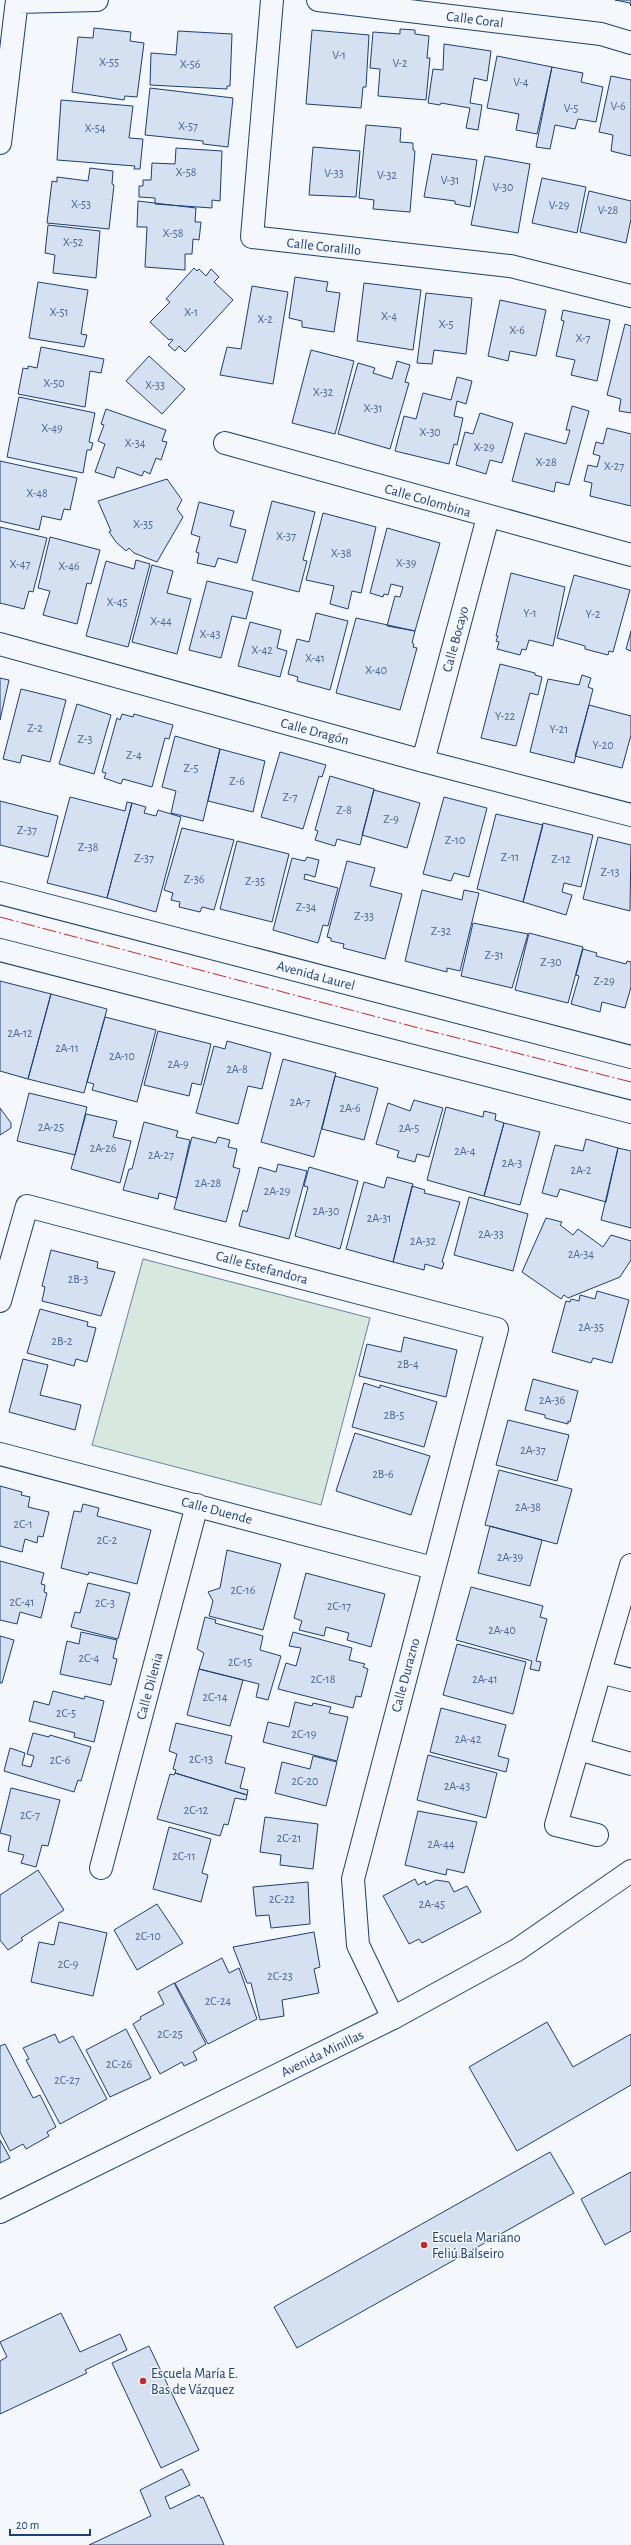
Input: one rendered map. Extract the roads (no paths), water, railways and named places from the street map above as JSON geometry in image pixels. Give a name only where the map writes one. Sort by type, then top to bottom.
[{"type":"street","points":[[0,143],[17,1],[97,0]]},
{"type":"street","name":"Calle Coralillo","points":[[272,0],[252,237],[510,266],[631,296]]},
{"type":"street","name":"Calle Coral","points":[[318,0],[601,34],[631,43]]},
{"type":"street","name":"Calle Colombina","points":[[225,443],[631,556]]},
{"type":"street","name":"Calle Bocayo","points":[[423,761],[488,517]]},
{"type":"street","name":"Calle Dragón","points":[[0,644],[423,761],[631,815]]},
{"type":"street","name":"Avenida Laurel","points":[[0,893],[631,1057]]},
{"type":"street","points":[[0,950],[631,1112]]},
{"type":"street","name":"Calle Estefandora","points":[[0,1301],[27,1206],[497,1329]]},
{"type":"street","name":"Calle Durazno","points":[[393,2018],[358,1945],[352,1879],[497,1329]]},
{"type":"street","name":"Calle Duende","points":[[0,1454],[433,1568]]},
{"type":"street","name":"Calle Dilenia","points":[[101,1868],[197,1505]]},
{"type":"street","points":[[597,1835],[556,1825],[631,1565]]},
{"type":"street","points":[[600,1672],[631,1680]]},
{"type":"street","points":[[578,1749],[631,1764]]},
{"type":"street","name":"Avenida Minillas","points":[[0,2212],[393,2018],[517,1950],[631,1871]]},
{"type":"place","name":"Escuela Mariano Feliú Balseiro","points":[[424,2245]]},
{"type":"place","name":"Escuela María E. Bas de Vázquez","points":[[143,2381]]}]
